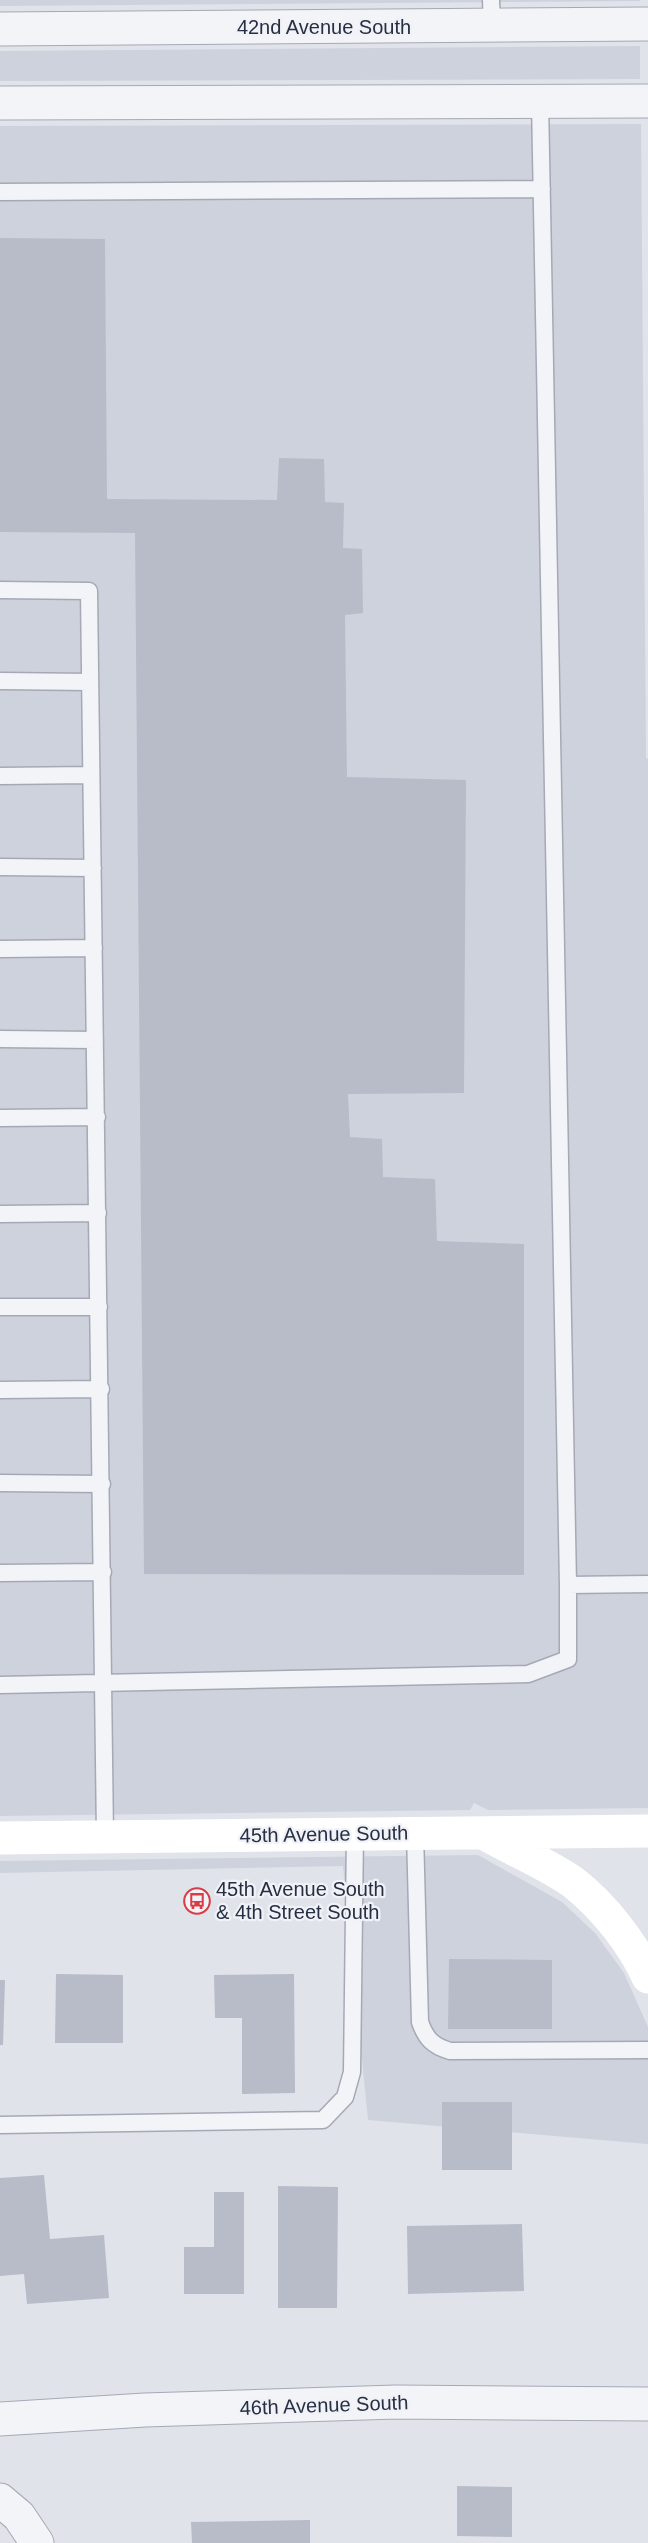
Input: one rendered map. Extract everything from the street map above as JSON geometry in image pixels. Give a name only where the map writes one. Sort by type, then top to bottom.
[{"type":"street","name":"42nd Avenue South","points":[[0,29],[491,13],[648,24]]},
{"type":"street","points":[[0,104],[648,101]]},
{"type":"street","name":"45th Avenue South","points":[[0,1838],[648,1831]]},
{"type":"street","points":[[483,1833],[573,1883],[610,1918],[641,1960],[648,1977]]},
{"type":"street","name":"46th Avenue South","points":[[0,2419],[145,2410],[396,2402],[648,2404]]},
{"type":"street","points":[[0,2500],[19,2517],[37,2543]]},
{"type":"lane","points":[[0,1685],[528,1674],[568,1659],[540,101]]},
{"type":"lane","points":[[0,192],[542,189]]},
{"type":"lane","points":[[0,590],[89,591],[105,1684],[105,1837]]},
{"type":"lane","points":[[0,681],[90,682]]},
{"type":"lane","points":[[0,776],[91,775]]},
{"type":"lane","points":[[0,867],[93,868]]},
{"type":"lane","points":[[0,949],[94,948]]},
{"type":"lane","points":[[0,1039],[95,1040]]},
{"type":"lane","points":[[0,1118],[97,1118]]},
{"type":"lane","points":[[0,1214],[98,1213]]},
{"type":"lane","points":[[0,1307],[99,1307]]},
{"type":"lane","points":[[0,1390],[100,1389]]},
{"type":"lane","points":[[0,1483],[102,1484]]},
{"type":"lane","points":[[0,1573],[103,1572]]},
{"type":"lane","points":[[568,1585],[648,1584]]},
{"type":"lane","points":[[415,1833],[420,2022],[426,2037],[438,2047],[450,2051],[648,2050]]},
{"type":"lane","points":[[0,2125],[285,2123],[323,2120],[345,2097],[352,2073],[355,1834]]},
{"type":"shaded area","points":[[0,0],[640,0],[640,1],[0,6]]},
{"type":"shaded area","points":[[640,46],[640,79],[0,81],[0,51]]},
{"type":"shaded area","points":[[641,124],[646,758],[648,759],[648,1808],[488,1810],[474,1803],[470,1810],[0,1816],[0,126]]},
{"type":"shaded area","points":[[478,1855],[562,1902],[595,1933],[624,1973],[648,2027],[648,2144],[368,2120],[343,1866],[0,1873],[0,1861]]},
{"type":"building","points":[[0,238],[105,239],[107,499],[277,500],[279,458],[324,459],[325,502],[344,503],[343,548],[362,549],[363,613],[345,615],[347,777],[466,780],[464,1093],[348,1094],[350,1137],[382,1139],[383,1177],[435,1179],[437,1241],[524,1244],[524,1575],[144,1574],[135,533],[0,532]]},
{"type":"building","points":[[449,1959],[552,1960],[552,2029],[448,2029]]},
{"type":"building","points":[[56,1974],[123,1975],[123,2043],[55,2043]]},
{"type":"building","points":[[294,1974],[295,2093],[242,2094],[242,2018],[215,2018],[214,1975]]},
{"type":"building","points":[[0,1980],[5,1980],[3,2045],[0,2045]]},
{"type":"building","points":[[442,2102],[512,2102],[512,2170],[442,2170]]},
{"type":"building","points":[[44,2175],[50,2239],[104,2235],[109,2298],[27,2304],[24,2274],[0,2276],[0,2178]]},
{"type":"building","points":[[278,2186],[338,2187],[337,2308],[278,2308]]},
{"type":"building","points":[[214,2192],[244,2192],[244,2294],[184,2294],[184,2247],[214,2247]]},
{"type":"building","points":[[522,2224],[524,2291],[408,2294],[407,2226]]},
{"type":"building","points":[[457,2486],[512,2487],[512,2537],[457,2536]]},
{"type":"building","points":[[310,2520],[310,2543],[192,2543],[191,2522]]},
{"type":"place","name":"45th Avenue South & 4th Street South","points":[[197,1901]]}]
